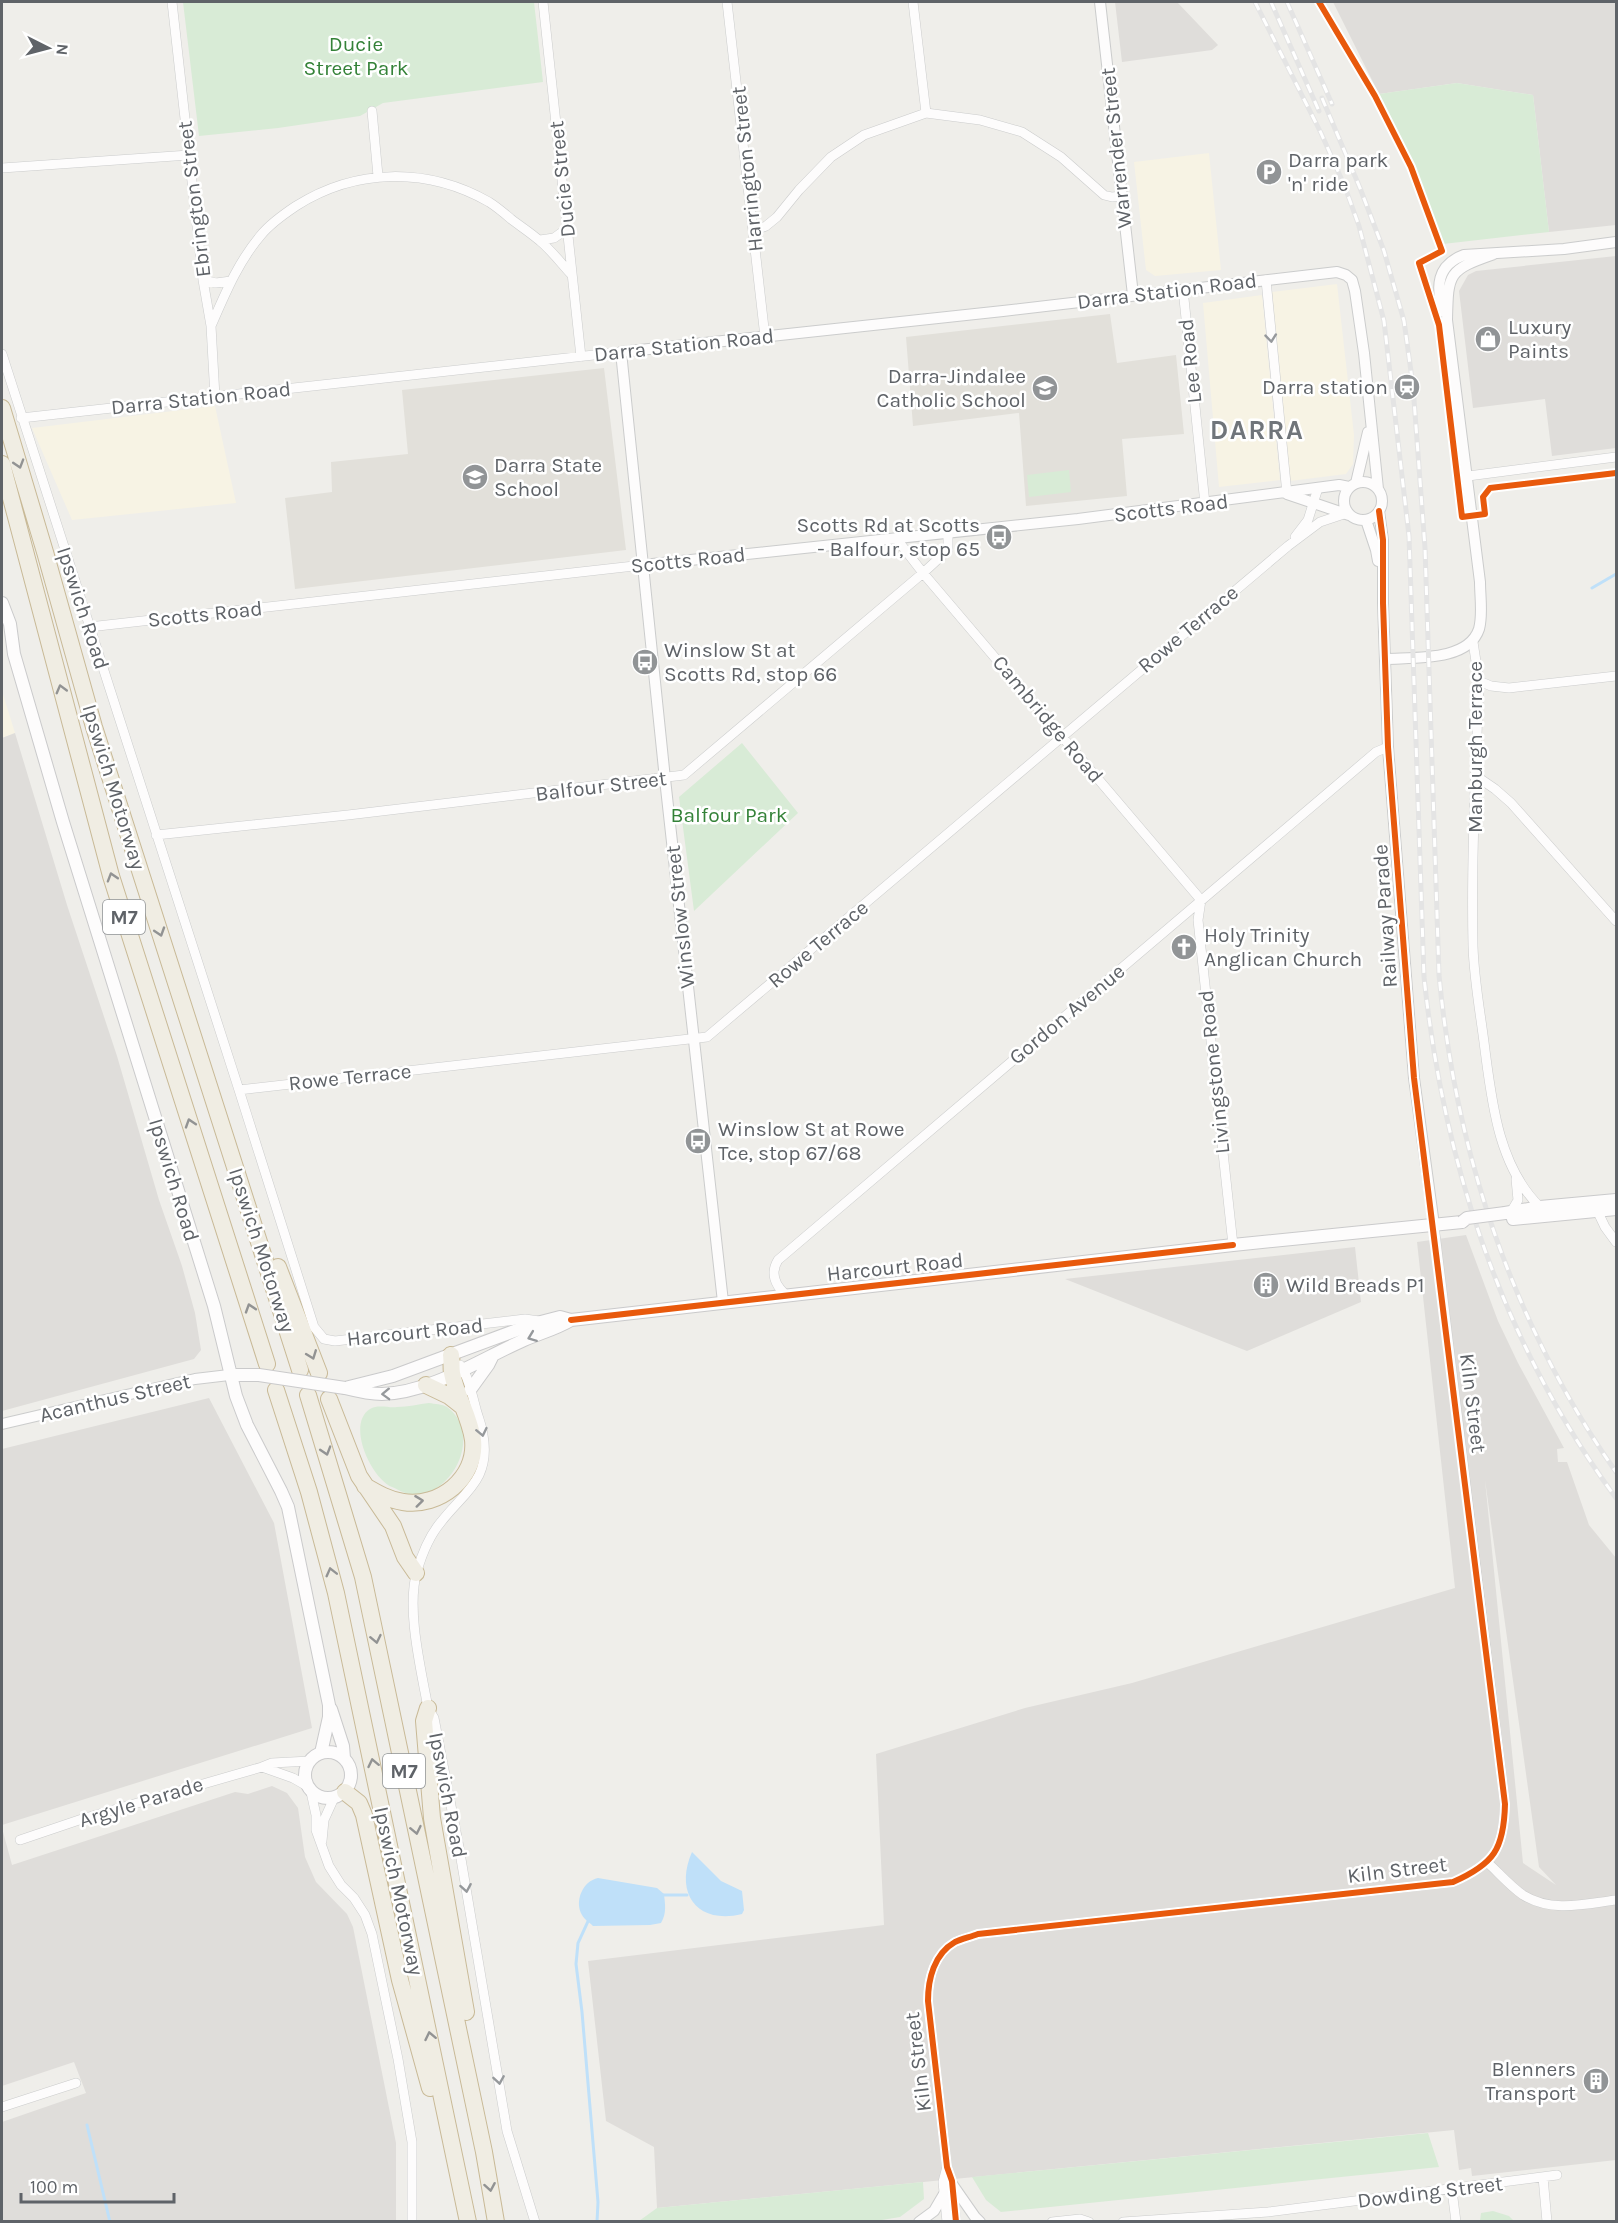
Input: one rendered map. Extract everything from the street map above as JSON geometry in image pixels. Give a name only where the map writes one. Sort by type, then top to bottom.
[{"type":"highway","name":"Ipswich Motorway","points":[[2,408],[94,727],[300,1370]]},
{"type":"highway","name":"Ipswich Motorway","points":[[2,464],[111,876],[263,1370]]},
{"type":"highway","points":[[262,1250],[276,1262],[319,1373]]},
{"type":"highway","points":[[364,1486],[387,1498],[405,1503],[431,1500],[455,1487],[470,1464],[473,1451],[470,1425],[463,1407],[457,1371],[451,1355]]},
{"type":"highway","points":[[426,1385],[449,1396],[463,1407]]},
{"type":"highway","name":"Ipswich Motorway","points":[[276,1390],[309,1492],[336,1593],[468,2222]]},
{"type":"highway","name":"Ipswich Motorway","points":[[308,1395],[363,1577],[484,2152],[496,2222]]},
{"type":"highway","points":[[329,1399],[345,1444],[364,1486],[393,1526],[405,1557],[416,1573]]},
{"type":"highway","points":[[428,1708],[424,1721],[432,1818],[487,2128],[484,2152]]},
{"type":"highway","points":[[340,1795],[362,1808],[400,1980],[434,2102],[446,2114]]},
{"type":"main road","name":"Ipswich Road","points":[[2,603],[10,624],[14,654],[63,822],[214,1306],[229,1375],[247,1425],[288,1507],[329,1705],[329,1718],[321,1753]]},
{"type":"main road","name":"Ipswich Road","points":[[2,636],[14,654]]},
{"type":"main road","points":[[1507,1215],[1596,1207],[1617,1200]]},
{"type":"main road","points":[[1507,1215],[1540,1207],[1617,1209]]},
{"type":"main road","name":"Harcourt Road","points":[[345,1388],[382,1380],[541,1321],[560,1317],[571,1320],[785,1294],[962,1277],[1233,1245],[1462,1222],[1467,1218],[1507,1215]]},
{"type":"main road","name":"Harcourt Road","points":[[229,1375],[263,1370],[366,1394],[398,1393],[426,1385],[571,1320]]},
{"type":"main road","points":[[470,1390],[493,1355]]},
{"type":"main road","name":"Ipswich Road","points":[[329,1705],[335,1716],[344,1758]]},
{"type":"main road","points":[[334,1752],[344,1758],[351,1771],[352,1778],[340,1795],[322,1798],[309,1789],[305,1773],[310,1761],[321,1753],[334,1752]]},
{"type":"street","name":"Ebrington Street","points":[[172,2],[203,280],[211,326],[215,396]]},
{"type":"street","name":"Ducie Street","points":[[543,2],[581,357]]},
{"type":"street","name":"Harrington Street","points":[[728,2],[765,337]]},
{"type":"street","points":[[913,2],[926,112]]},
{"type":"street","name":"Warrender Street","points":[[1100,2],[1133,295]]},
{"type":"street","points":[[372,111],[378,176]]},
{"type":"street","points":[[753,231],[766,226],[777,217],[831,157],[864,135],[926,112],[980,120],[1022,132],[1061,157],[1104,195],[1122,196]]},
{"type":"street","points":[[2,168],[189,155]]},
{"type":"street","points":[[211,326],[231,281],[261,234],[285,213],[317,193],[343,183],[378,176],[405,177],[459,188],[491,203],[540,240],[571,274]]},
{"type":"street","points":[[540,240],[554,238],[568,228]]},
{"type":"street","points":[[1494,254],[1617,242]]},
{"type":"street","name":"Manburgh Terrace","points":[[1494,254],[1463,265],[1452,277],[1448,287],[1447,320],[1468,476],[1481,609],[1478,630],[1473,642],[1479,681],[1473,948],[1495,1113],[1501,1137],[1515,1173],[1531,1198],[1540,1207]]},
{"type":"street","name":"Manburgh Terrace","points":[[1447,320],[1441,304],[1439,282],[1447,263],[1453,258],[1464,255],[1494,254]]},
{"type":"street","name":"Darra Station Road","points":[[21,418],[1337,272],[1352,280],[1355,291],[1370,420]]},
{"type":"street","points":[[203,280],[216,283],[231,281]]},
{"type":"street","points":[[1266,280],[1287,494]]},
{"type":"street","name":"Lee Road","points":[[1183,289],[1205,504]]},
{"type":"street","name":"Winslow Street","points":[[621,352],[665,779],[723,1302]]},
{"type":"street","name":"Ipswich Road","points":[[2,354],[239,1090],[308,1314],[314,1327],[324,1338]]},
{"type":"street","points":[[1370,420],[1378,489],[1382,500],[1379,510],[1371,518],[1360,520],[1347,514],[1344,498],[1353,485],[1370,420]]},
{"type":"street","points":[[1468,476],[1617,458]]},
{"type":"street","points":[[1353,485],[1368,483],[1378,489]]},
{"type":"street","name":"Scotts Road","points":[[89,627],[948,533],[1353,485]]},
{"type":"street","name":"Rowe Terrace","points":[[1288,546],[1308,520],[1318,488]]},
{"type":"street","name":"Scotts Road","points":[[1287,494],[1347,514]]},
{"type":"street","name":"Railway Parade","points":[[1379,510],[1383,540],[1388,747],[1414,1078],[1434,1225]]},
{"type":"street","name":"Rowe Terrace","points":[[239,1090],[707,1037],[1288,546],[1320,522],[1347,514]]},
{"type":"street","name":"Railway Parade","points":[[1366,520],[1376,550],[1383,603]]},
{"type":"street","name":"Balfour Street","points":[[156,835],[665,779],[684,775],[923,573],[948,550],[948,533]]},
{"type":"street","name":"Cambridge Road","points":[[896,538],[923,573],[1201,900]]},
{"type":"street","points":[[1385,659],[1452,653],[1466,648],[1473,642]]},
{"type":"street","points":[[1479,681],[1491,686],[1509,688],[1617,676]]},
{"type":"street","name":"Gordon Avenue","points":[[785,1294],[778,1288],[774,1277],[778,1260],[1376,752],[1388,747]]},
{"type":"street","points":[[1476,776],[1510,803],[1617,921]]},
{"type":"street","name":"Livingstone Road","points":[[1201,900],[1197,920],[1233,1245]]},
{"type":"street","name":"Manburgh Terrace","points":[[1507,1215],[1518,1200],[1515,1173]]},
{"type":"street","points":[[1596,1207],[1605,1227],[1617,1242]]},
{"type":"street","name":"Kiln Street","points":[[956,2222],[927,2001],[928,1982],[939,1956],[954,1943],[978,1934],[1454,1882],[1488,1863],[1498,1845],[1504,1830],[1504,1804],[1434,1225]]},
{"type":"street","name":"Harcourt Road","points":[[324,1338],[335,1341],[525,1319],[541,1321]]},
{"type":"street","name":"Ipswich Road","points":[[457,1371],[470,1390],[483,1434],[482,1467],[468,1494],[435,1529],[424,1551],[416,1573],[413,1598],[414,1615],[428,1708],[434,1718],[459,1847],[507,2131],[535,2222]]},
{"type":"street","name":"Acanthus Street","points":[[2,1424],[195,1379],[229,1375]]},
{"type":"street","name":"Argyle Parade","points":[[21,1840],[262,1767],[272,1762],[310,1761]]},
{"type":"street","points":[[262,1767],[293,1778],[309,1789],[316,1815],[315,1830],[329,1866],[365,1915],[372,1934],[398,2059],[412,2142],[412,2222]]},
{"type":"street","points":[[322,1846],[324,1820],[340,1795]]},
{"type":"street","points":[[1488,1863],[1522,1894],[1549,1906],[1617,1900]]},
{"type":"street","points":[[2,2107],[76,2084]]},
{"type":"street","name":"Kiln Street","points":[[947,2167],[943,2182],[947,2222]]},
{"type":"street","name":"Dowding Street","points":[[1123,2222],[1268,2212],[1557,2175]]},
{"type":"street","points":[[1544,2177],[1547,2222]]},
{"type":"street","points":[[952,2184],[980,2222]]},
{"type":"street","points":[[1452,2190],[1456,2222]]},
{"type":"street","points":[[919,2222],[934,2211],[944,2194]]},
{"type":"street","points":[[1052,2222],[1080,2219],[1089,2222]]},
{"type":"shaded area","points":[[1115,2],[1177,2],[1218,45],[1212,50],[1122,62]]},
{"type":"shaded area","points":[[1333,2],[1616,2],[1616,225],[1549,232],[1533,95],[1457,83],[1379,94]]},
{"type":"shaded area","points":[[1209,153],[1221,270],[1155,276],[1146,270],[1134,162]]},
{"type":"shaded area","points":[[1616,256],[1616,448],[1552,456],[1545,399],[1473,408],[1459,291],[1468,275],[1476,271]]},
{"type":"shaded area","points":[[1337,284],[1354,435],[1353,464],[1346,474],[1290,481],[1272,292]]},
{"type":"shaded area","points":[[1262,295],[1280,480],[1219,487],[1203,303]]},
{"type":"shaded area","name":"Darra-Jindalee Catholic School","points":[[1110,314],[1117,363],[1176,355],[1184,434],[1122,439],[1127,496],[1026,506],[1019,413],[913,426],[906,337]]},
{"type":"shaded area","name":"Darra State School","points":[[604,368],[626,550],[295,589],[285,498],[332,492],[331,462],[408,454],[402,390]]},
{"type":"shaded area","points":[[215,406],[236,503],[72,520],[32,428]]},
{"type":"shaded area","points":[[2,691],[15,733],[2,738]]},
{"type":"shaded area","points":[[15,733],[67,905],[117,1056],[159,1200],[182,1266],[195,1313],[201,1350],[194,1359],[2,1411],[2,738]]},
{"type":"shaded area","points":[[1466,1235],[1498,1321],[1564,1448],[1557,1449],[1558,1462],[1567,1462],[1589,1525],[1616,1558],[1616,2160],[1472,2176],[1471,2168],[1459,2170],[1454,2130],[657,2208],[654,2147],[606,2121],[588,1961],[884,1925],[876,1754],[1025,1708],[1132,1683],[1455,1588],[1417,1242]],"holes":[[[1485,1480],[1539,1867],[1556,1885],[1523,1863]]]},
{"type":"shaded area","points":[[1355,1247],[1361,1302],[1247,1351],[1065,1279]]},
{"type":"shaded area","points":[[209,1398],[274,1523],[312,1728],[2,1825],[2,1449]]},
{"type":"shaded area","points":[[272,1786],[287,1793],[298,1808],[305,1857],[316,1882],[347,1914],[353,1927],[396,2143],[396,2221],[2,2221],[2,2122],[86,2093],[74,2062],[2,2086],[2,1828],[12,1865],[235,1792],[248,1794]]},
{"type":"green space","name":"Ducie Street Park","points":[[183,2],[534,2],[543,82],[383,103],[360,116],[199,136]]},
{"type":"green space","points":[[1457,83],[1533,95],[1549,232],[1443,244],[1411,164],[1387,116],[1379,94]]},
{"type":"green space","points":[[1069,470],[1071,492],[1029,497],[1027,475]]},
{"type":"green space","name":"Balfour Park","points":[[742,743],[798,813],[694,911],[679,797]]},
{"type":"green space","points":[[429,1403],[447,1407],[458,1419],[463,1433],[462,1449],[458,1464],[438,1487],[424,1493],[409,1494],[384,1482],[376,1473],[364,1450],[360,1426],[363,1416],[373,1408]]},
{"type":"green space","points":[[1428,2133],[1439,2167],[1001,2212],[986,2200],[972,2177]]},
{"type":"green space","points":[[923,2182],[924,2199],[900,2217],[876,2221],[639,2221],[657,2208]]},
{"type":"green space","points":[[1493,2211],[1509,2216],[1514,2221],[1480,2221],[1481,2213]]},
{"type":"water","points":[[692,1852],[721,1881],[742,1891],[744,1910],[742,1914],[713,1915],[702,1910],[693,1902],[688,1893],[686,1881],[687,1867]]},
{"type":"water","points":[[598,1878],[657,1888],[664,1894],[665,1912],[661,1923],[593,1926],[582,1915],[579,1904],[584,1887]]},
{"type":"waterway","points":[[1592,588],[1616,574]]},
{"type":"waterway","points":[[662,1895],[687,1895]]},
{"type":"waterway","points":[[589,1919],[578,1943],[576,1964],[598,2202],[597,2222]]},
{"type":"waterway","points":[[87,2125],[110,2222]]},
{"type":"railway","points":[[1255,2],[1321,133],[1345,187],[1359,226],[1384,321],[1409,536],[1424,977],[1433,1047],[1447,1116],[1464,1184],[1485,1251],[1511,1315],[1541,1378],[1576,1439],[1616,1498]]},
{"type":"railway","points":[[1271,2],[1319,111]]},
{"type":"railway","points":[[1287,2],[1332,104]]},
{"type":"railway","points":[[1322,98],[1384,251],[1404,321],[1413,386],[1425,548],[1439,975],[1447,1042],[1459,1108],[1475,1172],[1495,1236],[1519,1297],[1547,1358],[1580,1416],[1616,1472]]},
{"type":"cycle path","points":[[1319,2],[1375,96],[1411,167],[1442,251],[1419,263],[1439,325],[1462,517],[1485,514],[1483,497],[1490,488],[1616,473]]},
{"type":"cycle path","points":[[956,2222],[952,2181],[947,2167],[928,2001],[929,1984],[937,1960],[955,1942],[978,1934],[1453,1882],[1478,1869],[1487,1861],[1499,1844],[1502,1833],[1505,1804],[1414,1078],[1388,747],[1383,540],[1379,511]]},
{"type":"cycle path","points":[[571,1320],[1233,1245]]},
{"type":"place","name":"Darra park 'n' ride","points":[[1269,172]]},
{"type":"place","name":"Luxury Paints","points":[[1488,339]]},
{"type":"place","name":"Darra station","points":[[1407,387]]},
{"type":"place","name":"Darra-Jindalee Catholic School","points":[[1045,388]]},
{"type":"place","name":"Darra State School","points":[[475,477]]},
{"type":"place","name":"Scotts Rd at Scotts - Balfour, stop 65","points":[[999,537]]},
{"type":"place","name":"Winslow St at Scotts Rd, stop 66","points":[[645,662]]},
{"type":"place","name":"Holy Trinity Anglican Church","points":[[1184,947]]},
{"type":"place","name":"Winslow St at Rowe Tce, stop 67/68","points":[[698,1141]]},
{"type":"place","name":"Wild Breads P1","points":[[1266,1285]]},
{"type":"place","name":"Blenners Transport","points":[[1596,2081]]},
{"type":"district","name":"DARRA","points":[[1257,430]]}]
